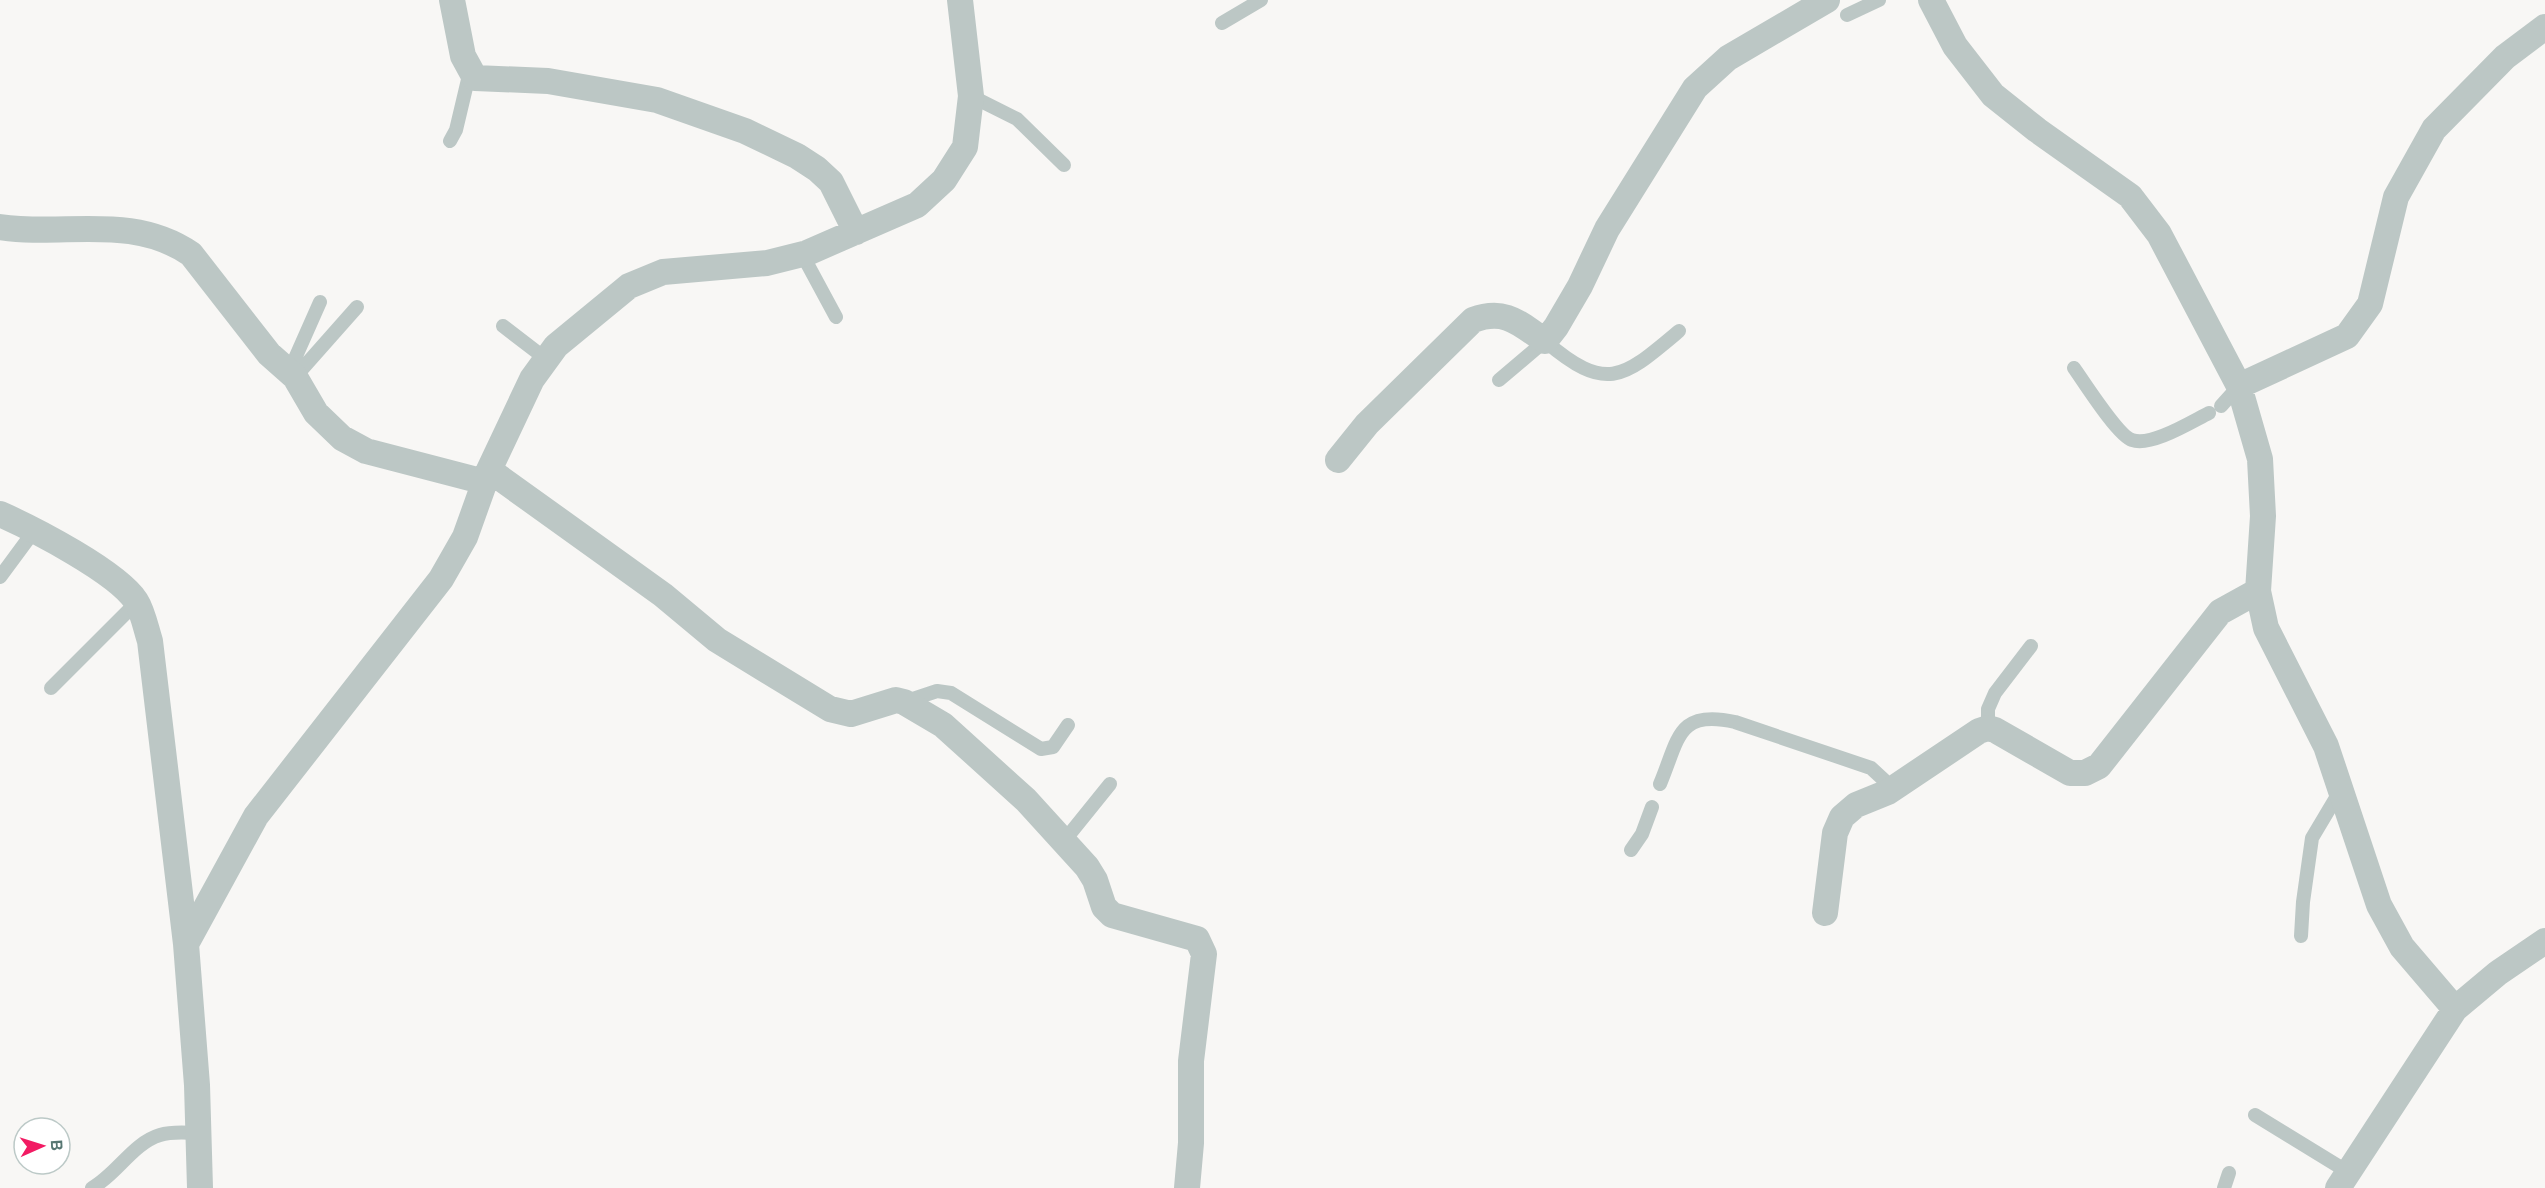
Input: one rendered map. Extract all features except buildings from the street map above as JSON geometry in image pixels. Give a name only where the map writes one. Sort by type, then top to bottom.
[{"type":"street","points":[[452,0],[463,56],[470,71],[479,79],[548,81],[657,100],[746,131],[797,156],[817,169],[831,182],[856,232]]},
{"type":"street","points":[[186,944],[256,816],[441,579],[465,537],[487,476],[532,379],[556,346],[629,286],[663,272],[767,263],[802,254],[917,205],[944,180],[965,147],[971,96],[960,0]]},
{"type":"street","points":[[1931,0],[1954,46],[1993,95],[2037,130],[2130,195],[2159,234],[2240,387],[2260,459],[2263,516],[2258,591],[2266,628],[2326,746],[2379,905],[2402,947],[2455,1009]]},
{"type":"street","points":[[1338,460],[1367,424],[1473,320],[1487,315],[1501,314],[1545,341],[1580,286],[1607,229],[1695,88],[1728,58],[1837,7]]},
{"type":"street","points":[[2240,387],[2347,336],[2370,304],[2396,197],[2434,129],[2505,57],[2545,27]]},
{"type":"street","points":[[0,227],[27,231],[84,227],[113,228],[180,247],[190,254],[269,354],[292,375],[316,413],[342,438],[366,451],[487,476],[663,595],[717,640],[830,709],[851,714],[888,700],[904,702],[943,725],[1026,801],[1064,841],[1087,867],[1095,880],[1104,907],[1112,915],[1191,936],[1197,939],[1203,948],[1191,1061],[1191,1143],[1187,1188]]},
{"type":"street","points":[[0,514],[112,576],[137,602],[150,641],[186,944],[198,1085],[200,1188]]},
{"type":"street","points":[[1825,913],[1835,833],[1842,817],[1856,805],[1888,792],[1979,731],[1988,728],[2070,773],[2085,773],[2099,766],[2220,612],[2258,591]]},
{"type":"street","points":[[2343,1180],[2455,1009],[2498,974],[2545,941]]},
{"type":"lane","points":[[1222,22],[1261,0]]},
{"type":"lane","points":[[1837,7],[1879,0]]},
{"type":"lane","points":[[450,141],[456,130],[470,71]]},
{"type":"lane","points":[[971,96],[1017,119],[1064,165]]},
{"type":"lane","points":[[802,254],[836,317]]},
{"type":"lane","points":[[292,375],[320,302]]},
{"type":"lane","points":[[292,375],[357,307]]},
{"type":"lane","points":[[503,326],[546,359]]},
{"type":"lane","points":[[1499,380],[1545,341],[1584,370],[1609,376],[1639,365],[1679,331]]},
{"type":"lane","points":[[2074,368],[2118,429],[2131,441],[2147,441],[2164,435],[2215,409],[2240,387]]},
{"type":"lane","points":[[0,577],[34,531]]},
{"type":"lane","points":[[51,688],[137,602]]},
{"type":"lane","points":[[1988,728],[1988,710],[1995,693],[2031,646]]},
{"type":"lane","points":[[904,702],[937,691],[951,693],[1041,749],[1053,747],[1068,725]]},
{"type":"lane","points":[[1660,784],[1688,724],[1699,719],[1717,718],[1871,768],[1884,780],[1888,792]]},
{"type":"lane","points":[[1064,841],[1110,784]]},
{"type":"lane","points":[[2301,936],[2303,902],[2312,838],[2342,789]]},
{"type":"lane","points":[[1631,850],[1642,834],[1652,807]]},
{"type":"lane","points":[[2255,1115],[2343,1180]]},
{"type":"lane","points":[[92,1188],[145,1143],[158,1135],[172,1132],[199,1133]]},
{"type":"lane","points":[[2224,1188],[2229,1173]]}]
